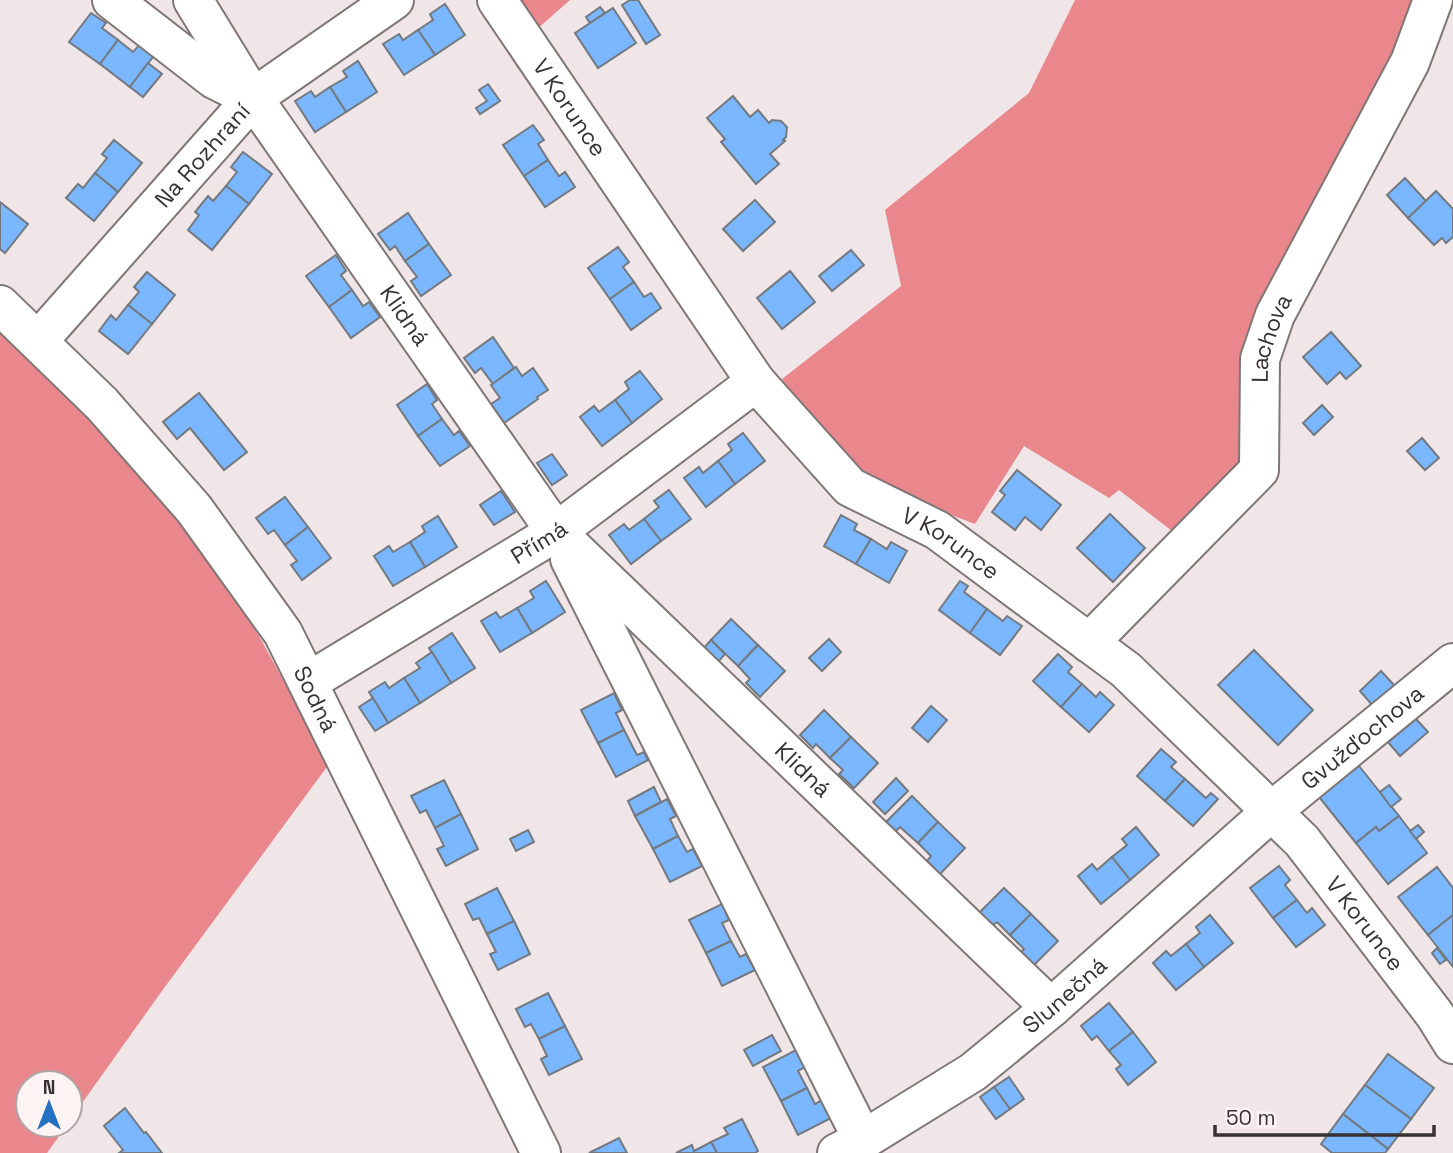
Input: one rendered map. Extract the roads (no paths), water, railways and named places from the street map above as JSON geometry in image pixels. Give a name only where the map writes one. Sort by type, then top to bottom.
[{"type":"street","name":"Klidná","points":[[112,0],[214,79],[253,98]]},
{"type":"street","name":"Klidná","points":[[193,0],[253,98],[556,532],[850,1147]]},
{"type":"street","name":"Na Rozhraní","points":[[38,341],[253,98],[394,0]]},
{"type":"street","name":"V Korunce","points":[[497,0],[756,382],[850,487],[937,530],[1126,670],[1302,841],[1435,1015],[1453,1045]]},
{"type":"street","name":"Lachova","points":[[1089,643],[1259,470],[1261,359],[1275,315],[1410,62],[1433,0]]},
{"type":"street","name":"Sodná","points":[[0,305],[102,404],[194,509],[284,633],[541,1153]]},
{"type":"street","name":"Přímá","points":[[308,682],[556,532],[756,382]]},
{"type":"street","name":"Klidná","points":[[556,532],[1051,1008]]},
{"type":"street","name":"Gvužďochova","points":[[1272,811],[1453,663]]},
{"type":"street","name":"Slunečná","points":[[850,1147],[973,1072],[1051,1008],[1272,811]]}]
